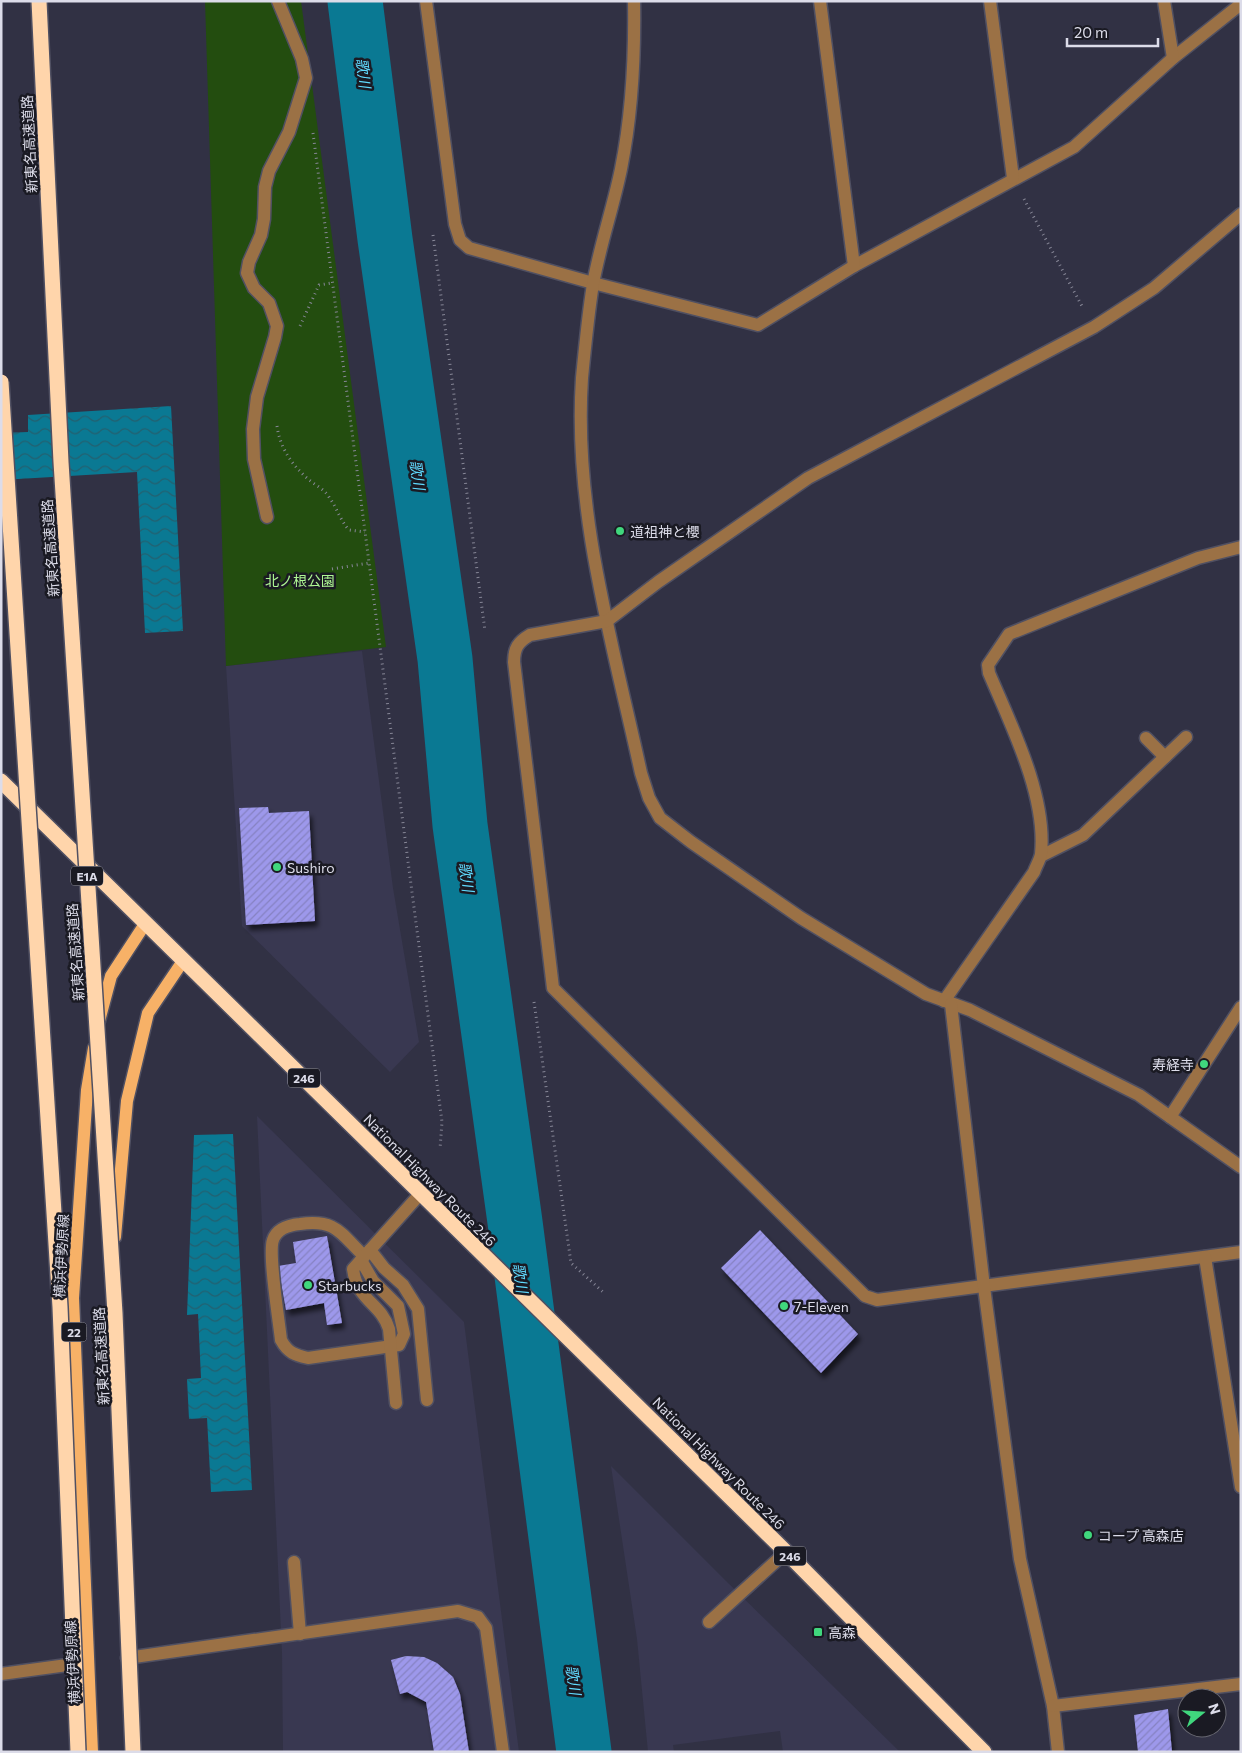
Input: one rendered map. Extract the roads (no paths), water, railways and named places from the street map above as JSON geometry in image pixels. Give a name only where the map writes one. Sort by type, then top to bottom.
[{"type":"highway","name":"新東名高速道路","points":[[39,1],[62,472],[115,1313],[133,1752]]},
{"type":"highway","points":[[1,382],[60,1307],[78,1752]]},
{"type":"highway","name":"National Highway Route 246","points":[[1,780],[145,924],[421,1192],[786,1552],[981,1751]]},
{"type":"main road","name":"横浜伊勢原線","points":[[92,1752],[72,1298],[87,1090],[100,1016],[111,976],[145,924]]},
{"type":"main road","points":[[133,1752],[110,1296],[127,1101],[148,1014],[183,960]]},
{"type":"street","points":[[267,517],[254,459],[253,429],[257,397],[276,326],[274,312],[269,303],[254,288],[247,272],[249,262],[261,235],[264,219],[265,188],[269,171],[289,132],[306,78],[302,59],[278,1]]},
{"type":"street","points":[[426,1],[455,224],[460,240],[469,248],[593,283],[758,325],[854,266],[1013,178],[1074,147],[1173,58],[1241,4]]},
{"type":"street","points":[[634,1],[634,63],[630,114],[621,170],[593,283],[582,379],[582,454],[590,531],[641,773],[648,798],[660,818],[691,842],[801,918],[926,994],[970,1010],[1139,1096],[1241,1168]]},
{"type":"street","points":[[820,1],[854,266]]},
{"type":"street","points":[[990,1],[1013,178]]},
{"type":"street","points":[[1164,1],[1173,58]]},
{"type":"street","points":[[1241,214],[1154,288],[1094,326],[808,478],[658,582],[608,621],[530,636],[519,642],[514,651],[553,988],[865,1296],[877,1300],[1241,1252]]},
{"type":"street","points":[[1058,1752],[1053,1706],[1020,1559],[947,1003],[1034,872],[1040,856],[1040,817],[1023,753],[989,673],[988,665],[1009,634],[1198,558],[1241,547]]},
{"type":"street","points":[[1040,856],[1083,835],[1186,737]]},
{"type":"street","points":[[1146,738],[1165,757]]},
{"type":"street","points":[[1170,1117],[1241,1008]]},
{"type":"street","points":[[396,1403],[386,1320],[358,1291],[354,1283],[352,1269],[421,1192]]},
{"type":"street","points":[[365,1255],[373,1281],[398,1306],[401,1313],[403,1340],[399,1345],[390,1348],[308,1358],[294,1355],[286,1349],[281,1340],[272,1255],[273,1241],[278,1232],[286,1226],[325,1222],[403,1285],[418,1309],[427,1400]]},
{"type":"street","points":[[1205,1257],[1241,1487]]},
{"type":"street","points":[[709,1622],[786,1552]]},
{"type":"street","points":[[294,1562],[300,1634]]},
{"type":"street","points":[[127,1658],[458,1611],[478,1617],[486,1628],[503,1752]]},
{"type":"street","points":[[1,1674],[87,1663]]},
{"type":"street","points":[[1053,1706],[1241,1684]]},
{"type":"water","points":[[171,406],[183,631],[145,633],[137,472],[1,480],[1,433],[28,432],[28,415]]},
{"type":"water","points":[[233,1134],[252,1490],[211,1492],[207,1418],[189,1419],[187,1379],[201,1378],[198,1314],[187,1315],[194,1135]]},
{"type":"waterway","name":"歌川","points":[[355,1],[385,239],[445,659],[460,825],[515,1222],[584,1752]]},
{"type":"place","name":"道祖神と櫻","points":[[620,531]]},
{"type":"place","name":"Sushiro","points":[[277,867]]},
{"type":"place","name":"寿経寺","points":[[1204,1064]]},
{"type":"place","name":"Starbucks","points":[[308,1285]]},
{"type":"place","name":"7-Eleven","points":[[784,1306]]},
{"type":"place","name":"コープ 高森店","points":[[1088,1535]]},
{"type":"place","name":"高森","points":[[818,1632]]},
{"type":"park label","name":"北ノ根公園","points":[[300,580]]}]
